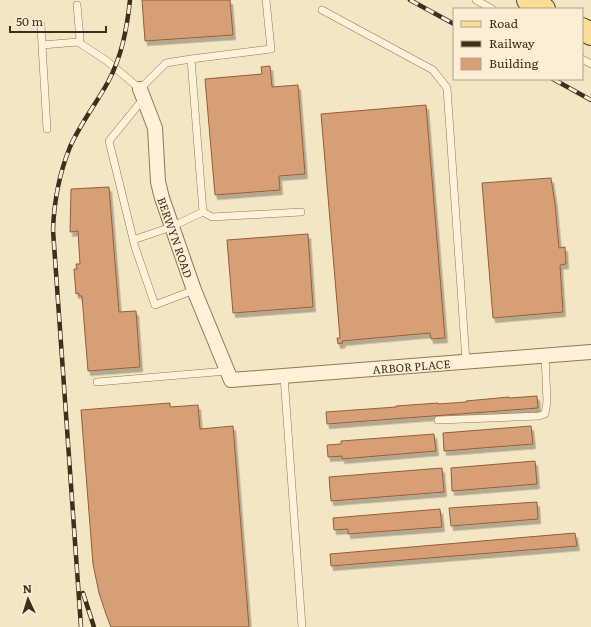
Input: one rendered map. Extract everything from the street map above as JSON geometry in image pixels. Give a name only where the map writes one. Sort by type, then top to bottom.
[{"type":"main road","points":[[528,0],[542,8]]},
{"type":"street","name":"BERWYN ROAD","points":[[142,93],[155,128],[159,186],[171,227],[194,290],[229,375]]},
{"type":"street","name":"ARBOR PLACE","points":[[229,375],[284,376],[591,352]]},
{"type":"lane","points":[[194,290],[155,305],[133,240],[109,141],[142,93],[166,63],[271,49],[266,0]]},
{"type":"lane","points":[[476,0],[490,8]]},
{"type":"lane","points":[[77,5],[80,39],[78,42]]},
{"type":"lane","points":[[322,10],[433,70],[447,88],[466,361]]},
{"type":"lane","points":[[41,25],[47,129]]},
{"type":"lane","points":[[42,45],[78,42],[107,61],[142,93]]},
{"type":"lane","points":[[190,60],[203,212]]},
{"type":"lane","points":[[203,212],[212,217],[301,212]]},
{"type":"lane","points":[[133,240],[171,227],[203,212]]},
{"type":"lane","points":[[438,420],[539,416],[545,414],[547,401],[545,355]]},
{"type":"lane","points":[[97,382],[229,375]]},
{"type":"lane","points":[[284,376],[302,627]]},
{"type":"building","points":[[142,0],[230,0],[233,35],[145,41]]},
{"type":"building","points":[[270,66],[272,87],[298,85],[305,174],[279,176],[280,190],[215,195],[205,79],[262,74],[261,67]]},
{"type":"building","points":[[426,105],[445,338],[431,339],[430,333],[342,341],[343,343],[338,344],[337,338],[340,338],[321,114]]},
{"type":"building","points":[[551,178],[559,248],[565,247],[566,264],[560,265],[563,312],[493,318],[482,183]]},
{"type":"building","points":[[109,187],[119,312],[136,311],[140,367],[88,371],[82,296],[79,296],[79,293],[76,294],[74,269],[77,269],[76,264],[80,264],[78,231],[70,232],[71,189]]},
{"type":"building","points":[[308,234],[313,307],[233,313],[227,240]]},
{"type":"building","points":[[537,396],[538,408],[327,424],[326,412]]},
{"type":"building","points":[[170,403],[170,407],[198,405],[200,429],[233,426],[249,627],[111,627],[106,614],[99,593],[93,564],[81,410]]},
{"type":"building","points":[[531,426],[533,444],[444,451],[443,433]]},
{"type":"building","points":[[434,434],[436,451],[342,459],[342,456],[328,457],[327,445],[341,444],[341,441]]},
{"type":"building","points":[[535,461],[537,484],[452,491],[451,468]]},
{"type":"building","points":[[442,468],[444,492],[331,501],[329,477]]},
{"type":"building","points":[[537,502],[538,519],[451,526],[449,508]]},
{"type":"building","points":[[440,509],[442,527],[348,534],[348,529],[334,530],[333,518]]},
{"type":"building","points":[[575,533],[577,546],[331,566],[330,554]]},
{"type":"railway","points":[[81,627],[53,230],[56,199],[66,157],[83,122],[113,72],[125,31],[130,0]]},
{"type":"railway","points":[[410,0],[453,23]]},
{"type":"railway","points":[[555,80],[591,100]]},
{"type":"railway","points":[[83,593],[94,627]]}]
